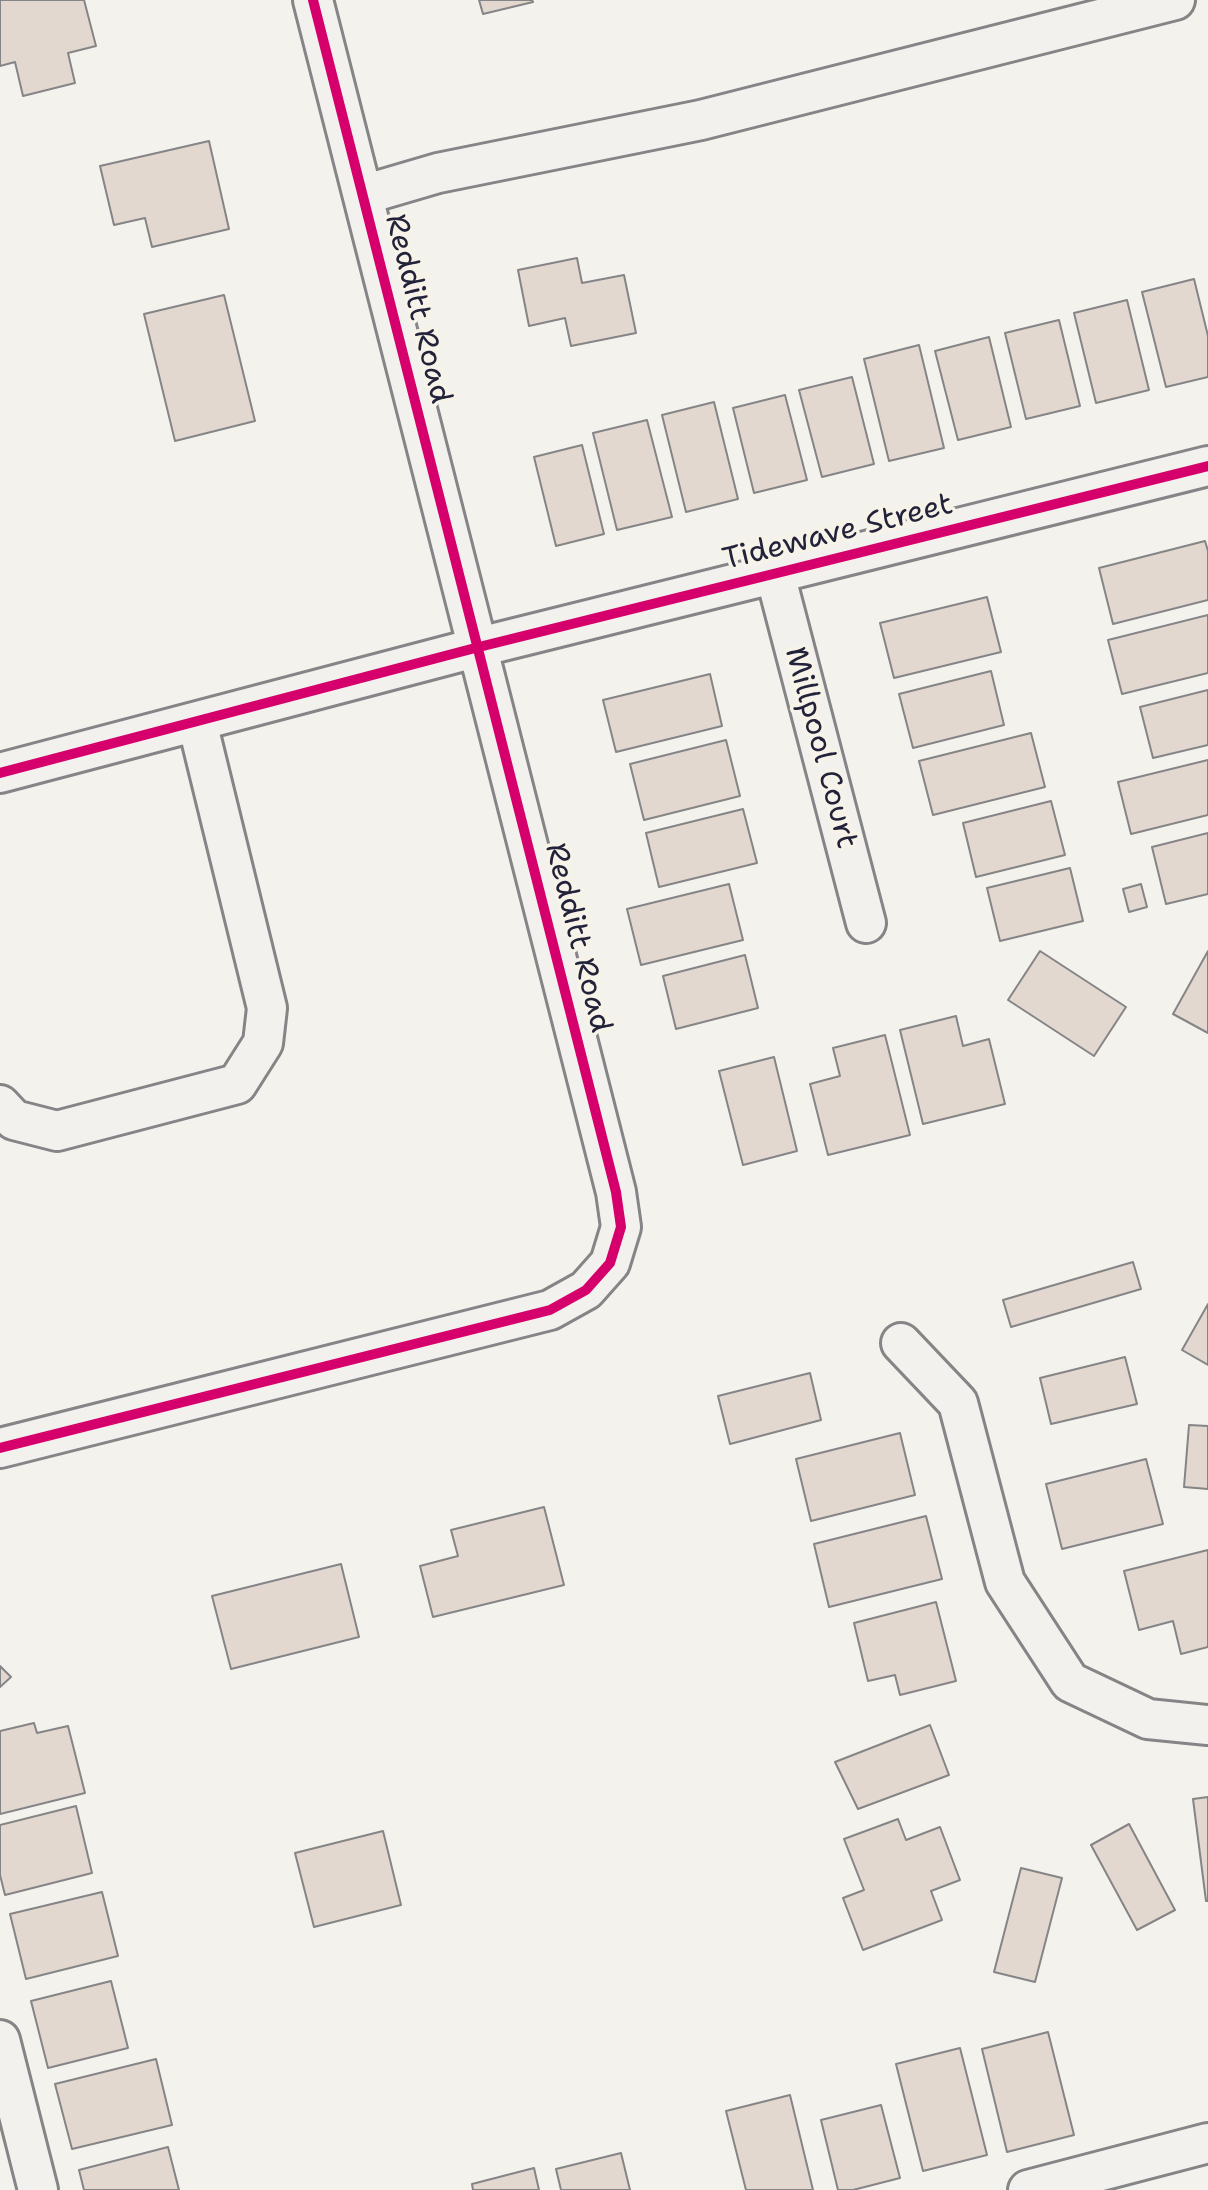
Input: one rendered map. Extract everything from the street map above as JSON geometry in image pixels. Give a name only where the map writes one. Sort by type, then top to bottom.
[{"type":"street","name":"Redditt Road","points":[[0,1448],[550,1310],[586,1290],[610,1263],[621,1227],[616,1192],[313,0]]},
{"type":"street","points":[[363,195],[438,173],[701,120],[1175,0]]},
{"type":"street","name":"Tidewave Street","points":[[0,773],[479,647],[1208,466]]},
{"type":"street","name":"Millpool Court","points":[[775,574],[866,923]]},
{"type":"street","points":[[0,1105],[14,1120],[57,1131],[237,1084],[263,1043],[267,1008],[197,722]]},
{"type":"street","points":[[901,1343],[958,1403],[1005,1582],[1070,1682],[1148,1719],[1208,1725]]},
{"type":"street","points":[[0,2040],[38,2190]]},
{"type":"street","points":[[1028,2190],[1092,2182],[1208,2143]]},
{"type":"building","points":[[0,0],[84,0],[96,46],[68,53],[75,83],[23,96],[15,62],[0,66]]},
{"type":"building","points":[[479,0],[532,0],[533,2],[483,14]]},
{"type":"building","points":[[209,141],[229,229],[152,247],[145,218],[114,225],[100,166]]},
{"type":"building","points":[[577,258],[582,283],[624,275],[636,333],[571,346],[565,318],[529,326],[518,270]]},
{"type":"building","points":[[1194,279],[1208,336],[1208,377],[1166,387],[1142,292]]},
{"type":"building","points":[[224,295],[255,421],[175,441],[144,314]]},
{"type":"building","points":[[1127,300],[1149,390],[1096,403],[1074,313]]},
{"type":"building","points":[[1059,320],[1080,406],[1026,419],[1005,333]]},
{"type":"building","points":[[989,337],[1011,427],[958,440],[935,351]]},
{"type":"building","points":[[919,345],[944,448],[889,461],[864,359]]},
{"type":"building","points":[[852,377],[874,464],[822,477],[799,390]]},
{"type":"building","points":[[785,395],[807,480],[754,493],[733,408]]},
{"type":"building","points":[[714,402],[738,499],[686,512],[662,415]]},
{"type":"building","points":[[647,420],[672,517],[617,530],[593,433]]},
{"type":"building","points":[[582,445],[604,534],[556,546],[534,457]]},
{"type":"building","points":[[1205,541],[1208,551],[1208,600],[1113,624],[1099,568]]},
{"type":"building","points":[[987,597],[1001,652],[894,678],[880,623]]},
{"type":"building","points":[[1208,615],[1208,673],[1122,694],[1108,640]]},
{"type":"building","points":[[991,671],[1004,725],[913,748],[899,694]]},
{"type":"building","points":[[710,674],[722,726],[616,752],[603,700]]},
{"type":"building","points":[[1208,690],[1208,745],[1153,758],[1140,707]]},
{"type":"building","points":[[1031,733],[1045,787],[933,815],[919,761]]},
{"type":"building","points":[[726,740],[740,796],[644,820],[630,764]]},
{"type":"building","points":[[1208,760],[1208,815],[1131,834],[1118,782]]},
{"type":"building","points":[[1051,801],[1065,855],[976,877],[963,823]]},
{"type":"building","points":[[743,809],[757,863],[659,887],[646,833]]},
{"type":"building","points":[[1208,833],[1208,894],[1166,904],[1152,847]]},
{"type":"building","points":[[1070,868],[1083,921],[1000,941],[987,888]]},
{"type":"building","points":[[729,884],[743,940],[641,965],[627,909]]},
{"type":"building","points":[[1141,884],[1147,907],[1129,912],[1123,889]]},
{"type":"building","points":[[1040,951],[1126,1007],[1094,1056],[1008,1000]]},
{"type":"building","points":[[1208,951],[1208,1033],[1173,1014]]},
{"type":"building","points":[[745,955],[758,1008],[676,1029],[663,976]]},
{"type":"building","points":[[956,1016],[963,1046],[989,1039],[1005,1104],[923,1124],[900,1030]]},
{"type":"building","points":[[885,1035],[910,1135],[828,1155],[810,1084],[840,1076],[833,1048]]},
{"type":"building","points":[[774,1057],[797,1151],[743,1165],[719,1071]]},
{"type":"building","points":[[1133,1262],[1141,1289],[1011,1327],[1003,1300]]},
{"type":"building","points":[[1208,1304],[1208,1365],[1182,1350]]},
{"type":"building","points":[[1125,1357],[1137,1404],[1051,1424],[1040,1378]]},
{"type":"building","points":[[810,1373],[821,1420],[730,1444],[718,1396]]},
{"type":"building","points":[[1189,1425],[1208,1426],[1208,1489],[1184,1487]]},
{"type":"building","points":[[900,1433],[915,1495],[811,1521],[796,1459]]},
{"type":"building","points":[[1146,1459],[1163,1524],[1062,1549],[1046,1484]]},
{"type":"building","points":[[544,1507],[564,1585],[433,1617],[420,1566],[458,1556],[451,1530]]},
{"type":"building","points":[[926,1516],[942,1579],[829,1607],[814,1544]]},
{"type":"building","points":[[1208,1550],[1208,1647],[1181,1654],[1173,1621],[1139,1630],[1124,1571]]},
{"type":"building","points":[[341,1564],[359,1637],[231,1669],[212,1596]]},
{"type":"building","points":[[936,1602],[956,1681],[900,1695],[895,1675],[868,1681],[854,1623]]},
{"type":"building","points":[[0,1666],[11,1677],[0,1687]]},
{"type":"building","points":[[34,1723],[37,1733],[68,1726],[85,1793],[0,1814],[0,1731]]},
{"type":"building","points":[[930,1725],[949,1775],[858,1809],[835,1762]]},
{"type":"building","points":[[1208,1797],[1208,1901],[1206,1901],[1193,1799]]},
{"type":"building","points":[[76,1806],[92,1873],[5,1895],[0,1875],[0,1825]]},
{"type":"building","points":[[898,1819],[906,1840],[940,1827],[960,1880],[931,1891],[942,1920],[863,1950],[843,1898],[864,1890],[844,1839]]},
{"type":"building","points":[[1129,1824],[1175,1910],[1137,1930],[1091,1845]]},
{"type":"building","points":[[383,1831],[401,1905],[314,1927],[295,1853]]},
{"type":"building","points":[[1021,1868],[1062,1878],[1035,1982],[994,1972]]},
{"type":"building","points":[[102,1892],[118,1956],[26,1979],[10,1914]]},
{"type":"building","points":[[111,1981],[128,2048],[48,2068],[31,2001]]},
{"type":"building","points":[[1048,2032],[1074,2135],[1007,2152],[982,2049]]},
{"type":"building","points":[[960,2048],[987,2155],[923,2171],[896,2064]]},
{"type":"building","points":[[156,2059],[172,2125],[72,2149],[55,2084]]},
{"type":"building","points":[[790,2095],[813,2190],[746,2190],[726,2111]]},
{"type":"building","points":[[881,2105],[900,2178],[853,2190],[838,2190],[821,2120]]},
{"type":"building","points":[[168,2147],[179,2190],[84,2190],[79,2170]]},
{"type":"building","points":[[621,2153],[630,2190],[561,2190],[556,2169]]},
{"type":"building","points":[[534,2168],[539,2190],[473,2190],[472,2184]]},
{"type":"cycle path","points":[[0,1448],[550,1310],[586,1290],[610,1263],[621,1227],[616,1192],[313,0]]},
{"type":"cycle path","points":[[0,773],[479,647],[1208,466]]}]
